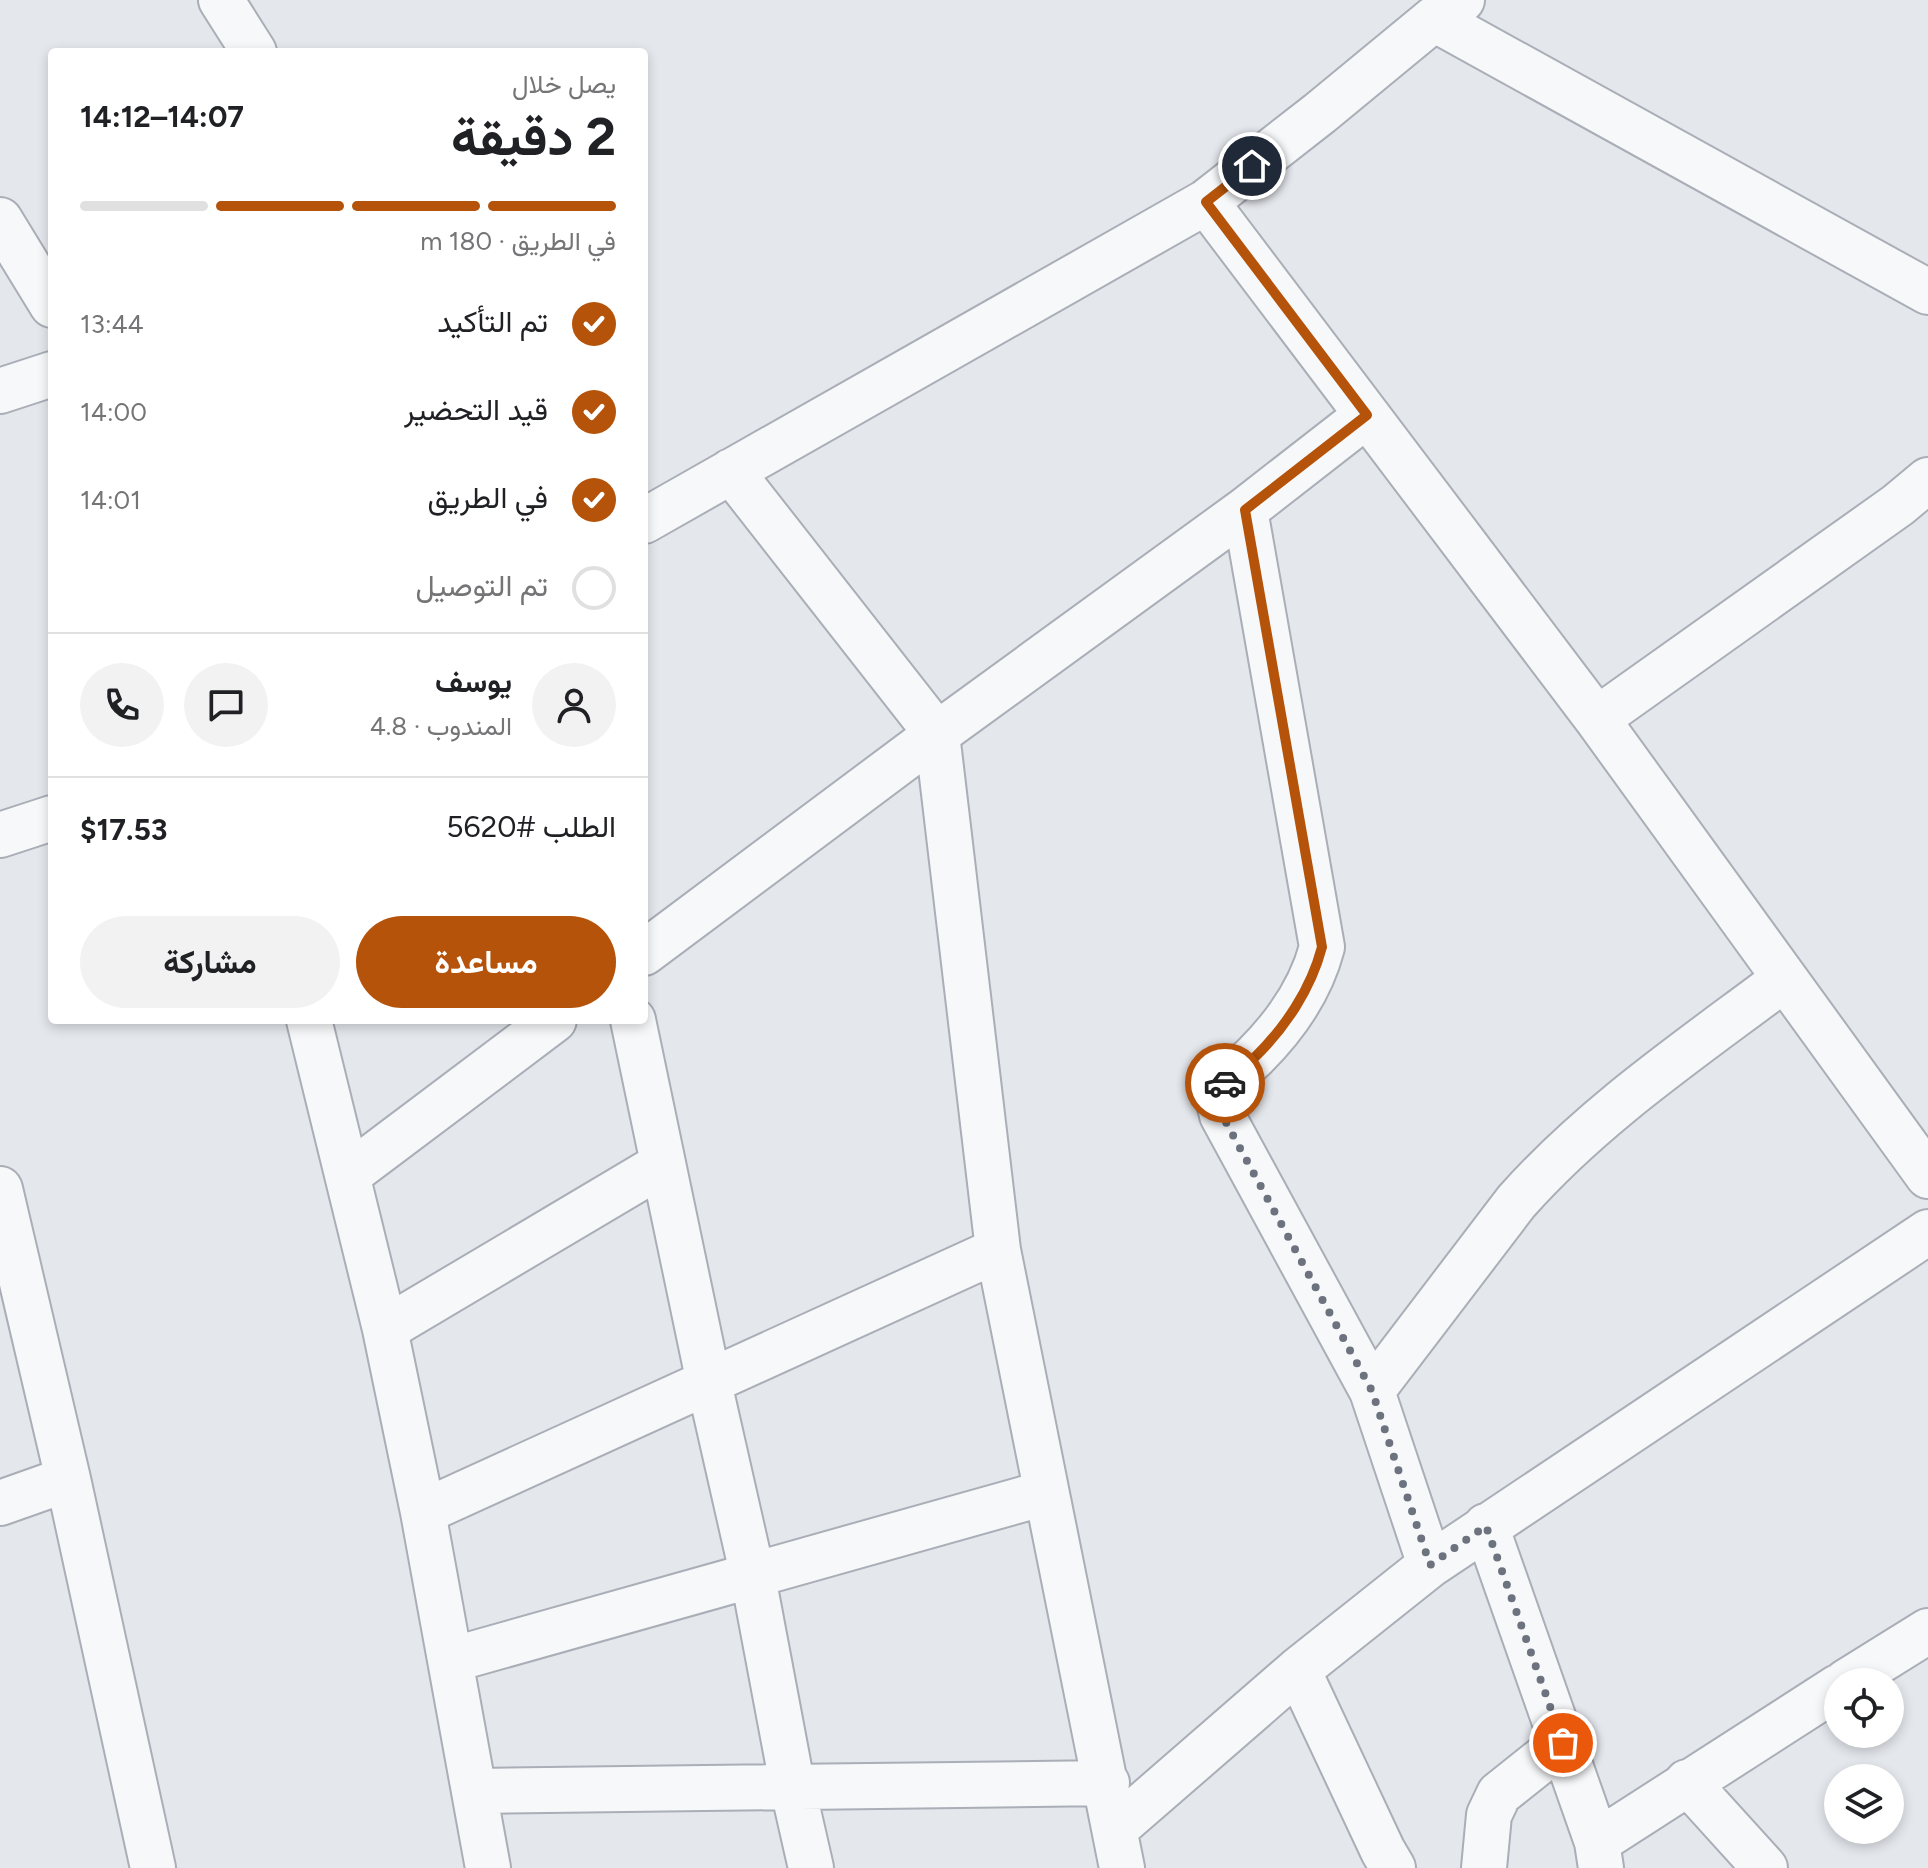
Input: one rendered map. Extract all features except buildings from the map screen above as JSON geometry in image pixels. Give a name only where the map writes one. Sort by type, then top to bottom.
[{"type":"street","points":[[221,0],[251,48]]},
{"type":"street","points":[[648,519],[1206,202],[1448,9],[1928,292]]},
{"type":"street","points":[[1206,202],[1597,719],[1928,1176]]},
{"type":"street","points":[[0,220],[48,298]]},
{"type":"street","points":[[0,391],[48,375]]},
{"type":"street","points":[[648,950],[937,734],[1245,510],[1367,415]]},
{"type":"street","points":[[731,471],[937,734],[998,1250],[1118,1848]]},
{"type":"street","points":[[1597,719],[1918,502]]},
{"type":"street","points":[[1245,510],[1322,947],[1316,971],[1298,1003],[1254,1058],[1227,1080],[1218,1095],[1222,1115],[1372,1391],[1430,1565]]},
{"type":"street","points":[[0,835],[48,819]]},
{"type":"street","points":[[1372,1391],[1516,1202],[1541,1174],[1617,1106],[1784,979]]},
{"type":"street","points":[[310,1024],[385,1329],[423,1512],[488,1868]]},
{"type":"street","points":[[348,1175],[549,1024]]},
{"type":"street","points":[[634,1024],[753,1577],[811,1868]]},
{"type":"street","points":[[385,1329],[663,1164]]},
{"type":"street","points":[[0,1189],[68,1479],[153,1868]]},
{"type":"street","points":[[1118,1848],[1298,1670],[1430,1565],[1928,1232]]},
{"type":"street","points":[[423,1512],[998,1250]]},
{"type":"street","points":[[0,1503],[68,1479]]},
{"type":"street","points":[[451,1660],[1045,1493]]},
{"type":"street","points":[[1486,1526],[1599,1855],[1687,1782],[1824,1696]]},
{"type":"street","points":[[1869,1668],[1928,1631]]},
{"type":"street","points":[[1298,1670],[1393,1868]]},
{"type":"street","points":[[1484,1868],[1489,1815],[1499,1794],[1563,1743]]},
{"type":"street","points":[[1687,1782],[1765,1868]]},
{"type":"street","points":[[476,1791],[1107,1783]]},
{"type":"way so far","points":[[1225,1083],[1218,1095],[1222,1115],[1372,1391],[1430,1565],[1486,1526],[1563,1743]]},
{"type":"route","points":[[1225,1083],[1254,1058],[1298,1003],[1316,971],[1322,947],[1245,510],[1367,415],[1206,202],[1252,166]]}]
